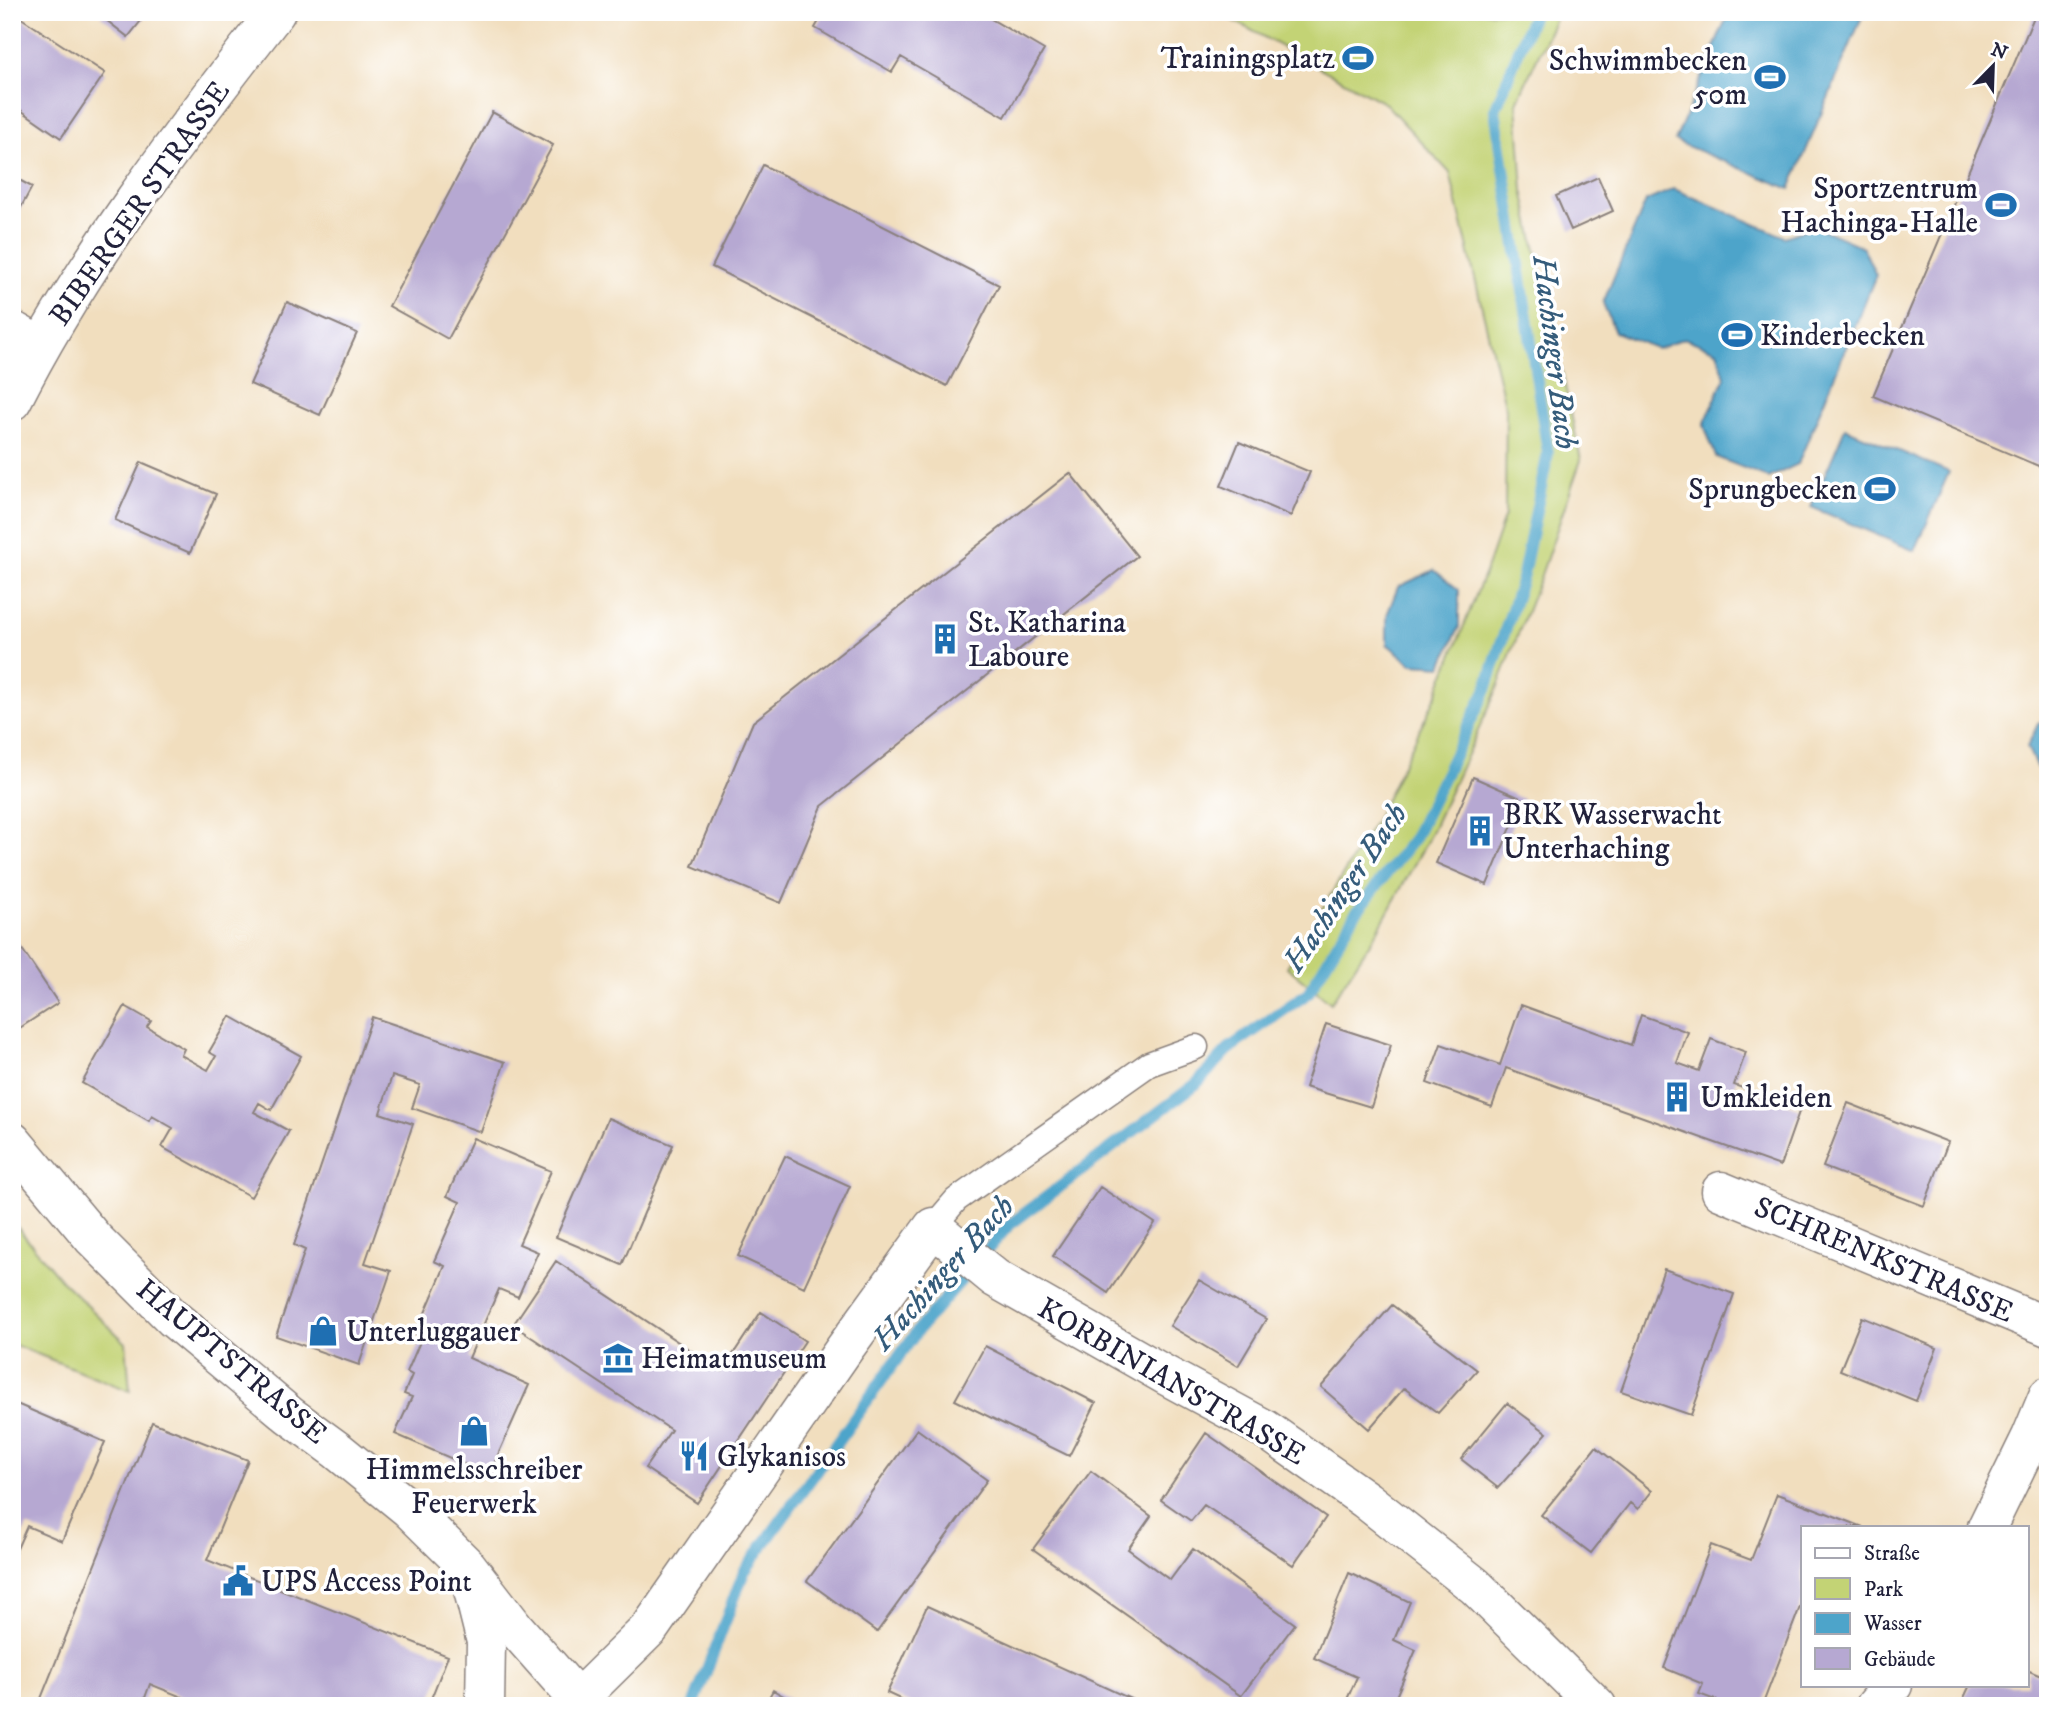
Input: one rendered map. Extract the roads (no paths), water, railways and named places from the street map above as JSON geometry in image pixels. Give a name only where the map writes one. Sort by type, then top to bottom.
[{"type":"street","name":"BIBERGER STRASSE","points":[[12,401],[26,338],[107,242],[183,134],[276,12]]},
{"type":"street","name":"HAUPTSTRASSE","points":[[12,1140],[93,1238],[174,1319],[289,1415],[408,1508],[467,1566],[577,1704]]},
{"type":"street","name":"SCHRENKSTRASSE","points":[[1721,1191],[2048,1327]]},
{"type":"street","name":"KORBINIANSTRASSE","points":[[943,1235],[992,1275],[1156,1370],[1265,1429],[1366,1500],[1475,1586],[1597,1706]]},
{"type":"street","points":[[577,1704],[650,1628],[845,1348],[943,1235]]},
{"type":"street","points":[[1987,1526],[2048,1396]]},
{"type":"street","points":[[467,1566],[486,1642],[485,1706]]},
{"type":"street","points":[[1875,1706],[1892,1686]]},
{"type":"lane","points":[[943,1235],[956,1200],[1149,1064],[1196,1047]]},
{"type":"water","name":"Schwimmbecken 50m","points":[[1729,12],[1864,12],[1790,189],[1675,141]]},
{"type":"water","name":"Kinderbecken","points":[[1674,189],[1785,237],[1815,226],[1863,247],[1876,275],[1798,464],[1769,478],[1716,457],[1704,425],[1725,377],[1717,351],[1684,338],[1658,349],[1615,332],[1603,303],[1646,201]]},
{"type":"water","name":"Sprungbecken","points":[[1845,428],[1949,472],[1915,551],[1811,507]]},
{"type":"water","points":[[1434,570],[1459,590],[1459,627],[1442,666],[1412,664],[1387,644],[1387,615],[1398,587]]},
{"type":"water","points":[[2048,718],[2048,773],[2037,768],[2027,747],[2038,724]]},
{"type":"waterway","name":"Hachinger Bach","points":[[693,1706],[744,1572],[918,1330],[1008,1226],[1196,1084],[1231,1047],[1308,993],[1355,914],[1414,838],[1486,690],[1523,575],[1548,453],[1495,110],[1534,12]]},
{"type":"place","name":"Trainingsplatz","points":[[1358,58]]},
{"type":"place","name":"Schwimmbecken 50m","points":[[1770,77]]},
{"type":"place","name":"Sportzentrum Hachinga-Halle","points":[[2001,205]]},
{"type":"place","name":"Kinderbecken","points":[[1737,335]]},
{"type":"place","name":"Sprungbecken","points":[[1880,489]]},
{"type":"place","name":"St. Katharina Laboure","points":[[945,639]]},
{"type":"place","name":"BRK Wasserwacht Unterhaching","points":[[1480,831]]},
{"type":"place","name":"Umkleiden","points":[[1677,1097]]},
{"type":"place","name":"Unterluggauer","points":[[323,1331]]},
{"type":"place","name":"Heimatmuseum","points":[[618,1358]]},
{"type":"place","name":"Himmelsschreiber Feuerwerk","points":[[474,1431]]},
{"type":"place","name":"Glykanisos","points":[[694,1456]]},
{"type":"place","name":"UPS Access Point","points":[[238,1581]]}]
